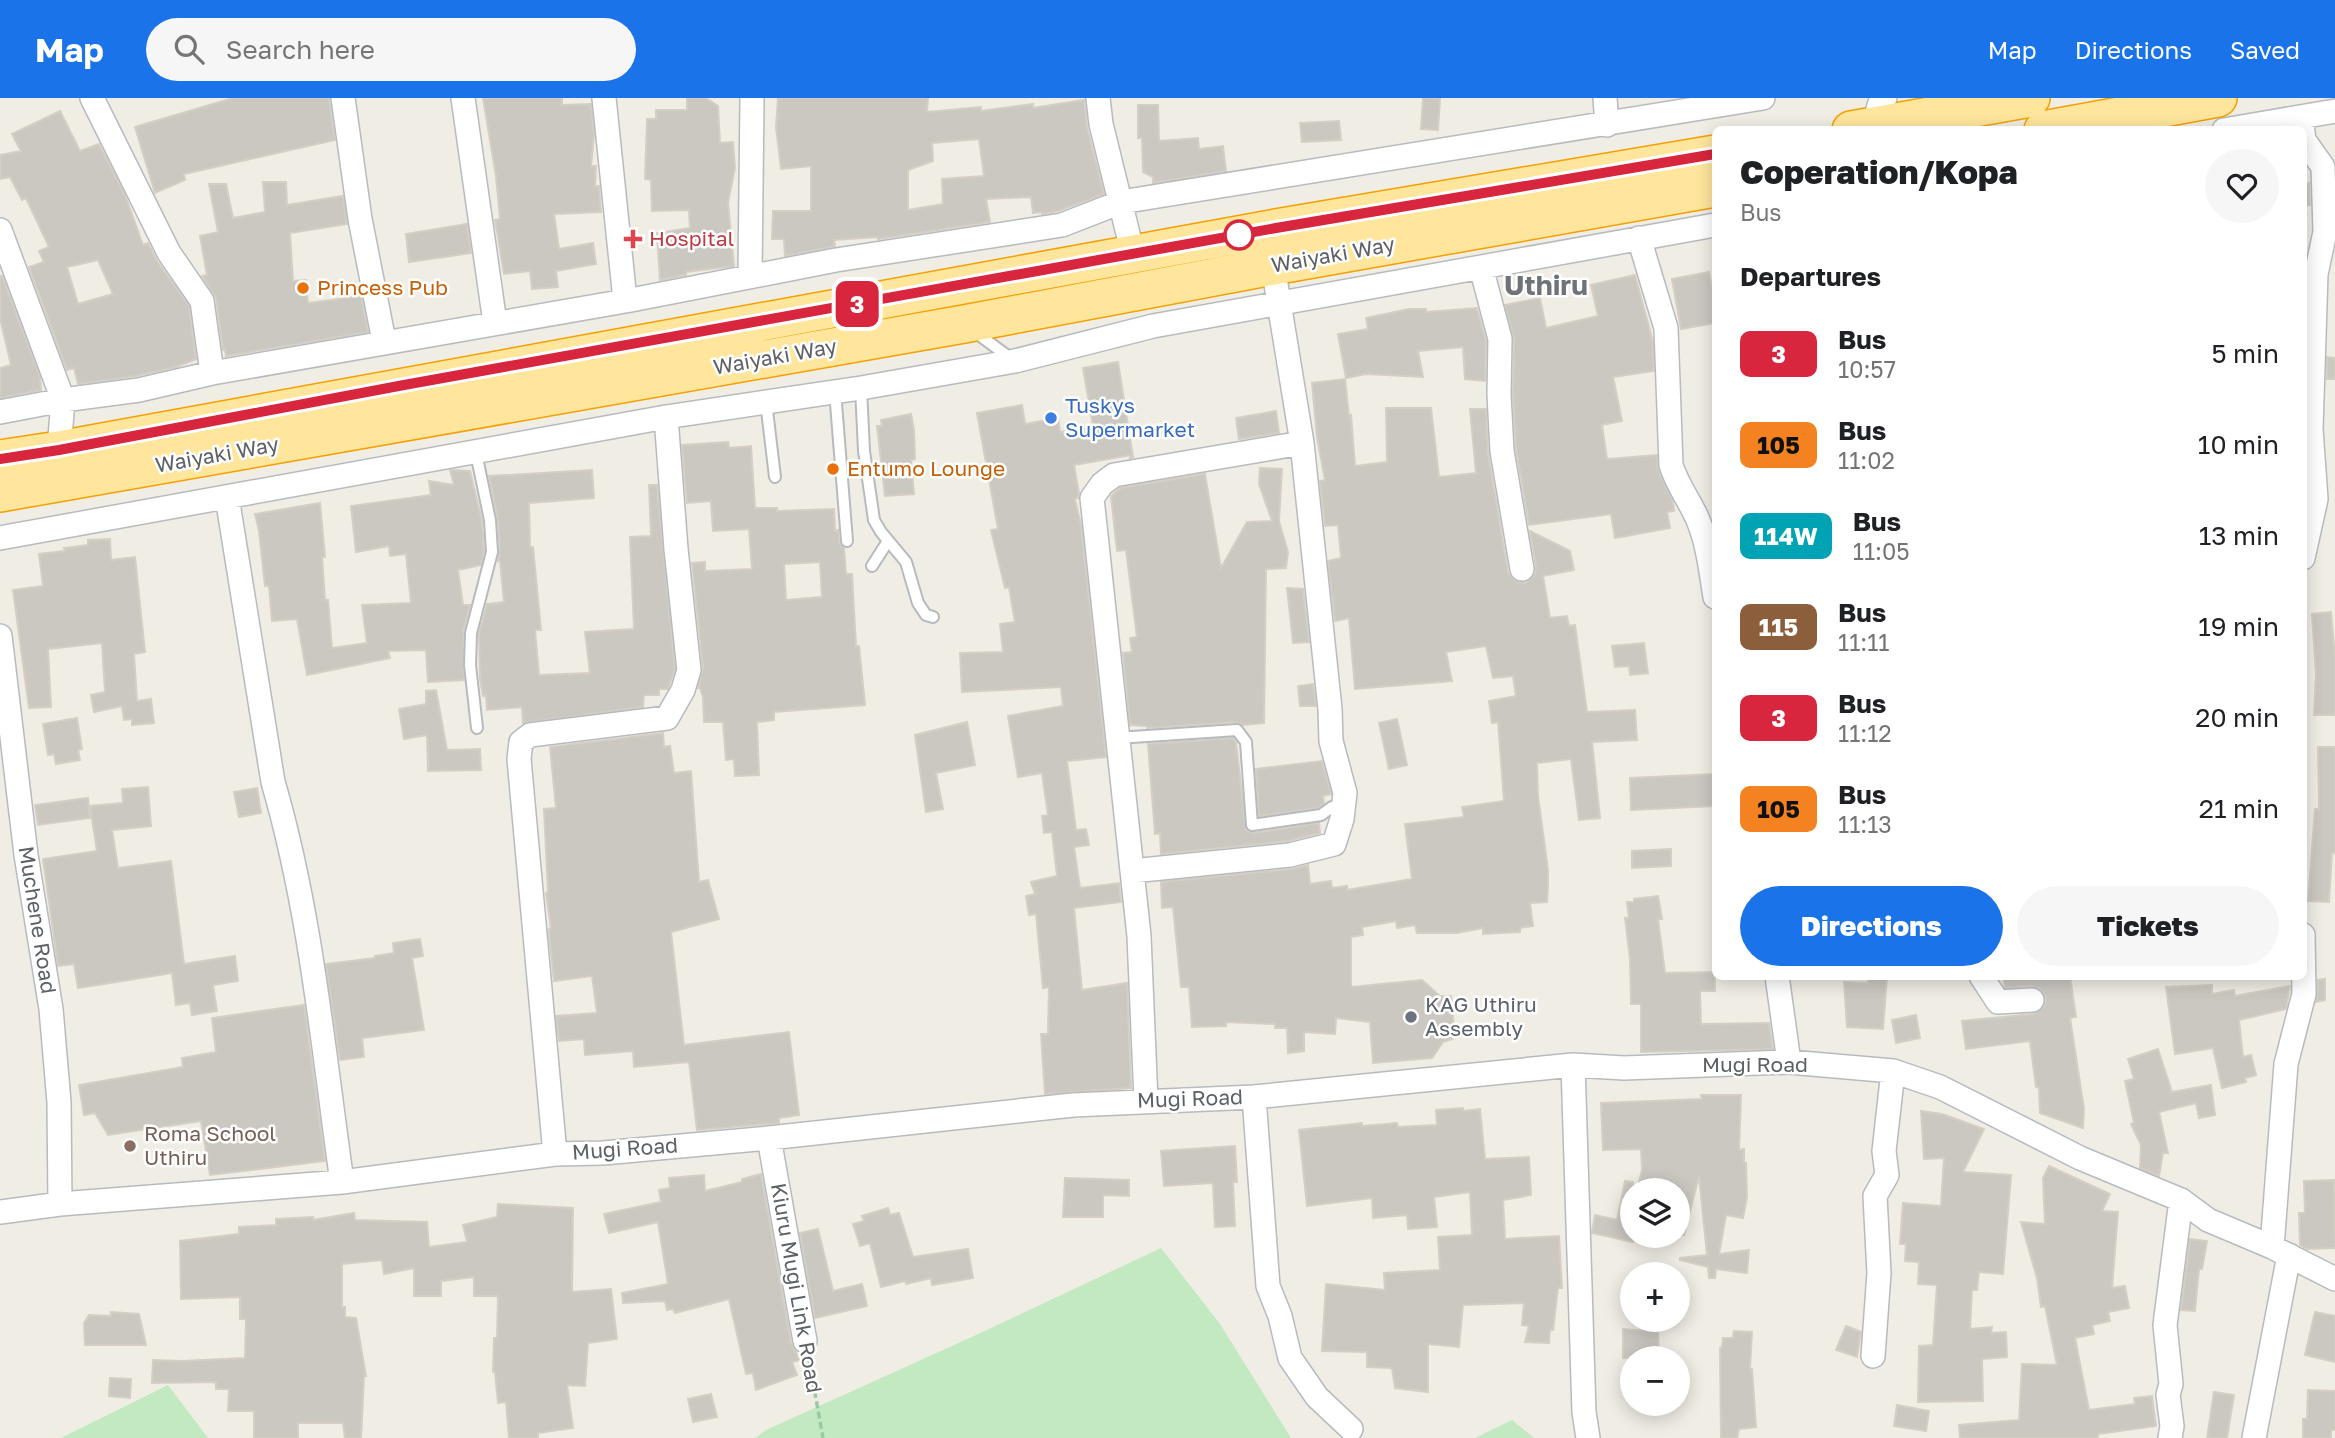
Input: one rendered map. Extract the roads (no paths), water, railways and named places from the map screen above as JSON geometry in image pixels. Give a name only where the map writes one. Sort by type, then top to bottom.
[{"type":"highway","points":[[1870,118],[2031,98]]},
{"type":"highway","points":[[2065,126],[2218,98]]},
{"type":"highway","name":"Waiyaki Way","points":[[0,459],[1276,228],[1712,155]]},
{"type":"highway","name":"Waiyaki Way","points":[[0,493],[964,324],[1712,189]]},
{"type":"street","points":[[92,98],[169,253],[202,301],[212,373]]},
{"type":"street","points":[[343,98],[360,219],[384,341]]},
{"type":"street","points":[[463,98],[495,323]]},
{"type":"street","points":[[604,98],[625,300]]},
{"type":"street","points":[[750,276],[752,98]]},
{"type":"street","points":[[1098,98],[1101,124],[1133,254]]},
{"type":"street","points":[[1605,98],[1607,125]]},
{"type":"street","points":[[0,412],[139,390],[212,373],[750,276],[1062,225],[1121,202],[1763,98]]},
{"type":"street","points":[[2248,126],[2335,111]]},
{"type":"street","points":[[2301,117],[2302,126]]},
{"type":"street","points":[[2307,144],[2323,167],[2325,232],[2316,274],[2311,429],[2316,499],[2307,540]]},
{"type":"street","points":[[0,538],[666,417],[861,388],[1015,361],[1153,326],[1712,226]]},
{"type":"street","points":[[0,230],[63,400],[59,450]]},
{"type":"street","points":[[1639,238],[1666,328],[1671,465],[1675,480],[1698,519],[1704,535],[1712,580]]},
{"type":"street","points":[[1132,871],[1290,855],[1334,844],[1342,818],[1345,793],[1331,741],[1330,709],[1302,443],[1273,266]]},
{"type":"street","points":[[1481,267],[1500,339],[1502,451],[1522,569]]},
{"type":"street","points":[[555,1154],[519,759],[522,742],[530,735],[667,718],[682,690],[689,670],[666,417]]},
{"type":"street","points":[[1146,1101],[1139,936],[1092,498],[1102,484],[1114,475],[1302,443]]},
{"type":"street","points":[[227,497],[271,771],[305,912],[342,1182]]},
{"type":"street","name":"Muchene Road","points":[[0,636],[26,855],[51,1009],[59,1102],[60,1204]]},
{"type":"street","points":[[1778,980],[1789,1062]]},
{"type":"street","points":[[1984,980],[1998,1002],[2032,1000]]},
{"type":"street","points":[[2254,1438],[2280,1251],[2286,1063],[2304,994],[2304,980]]},
{"type":"street","name":"Mugi Road","points":[[0,1212],[60,1204],[342,1182],[555,1154],[603,1153],[769,1138],[1073,1105],[1254,1097],[1573,1065],[1624,1069],[1789,1062],[1893,1071],[1940,1087],[2080,1158],[2181,1200],[2208,1220],[2280,1251],[2335,1279]]},
{"type":"street","points":[[1573,1065],[1584,1412],[1588,1438]]},
{"type":"street","points":[[1873,1356],[1879,1273],[1875,1196],[1887,1175],[1884,1151],[1893,1071]]},
{"type":"street","points":[[1254,1097],[1268,1286],[1280,1316],[1290,1358],[1317,1397],[1351,1429]]},
{"type":"street","name":"Kiuru Mugi Link Road","points":[[769,1138],[805,1341]]},
{"type":"street","points":[[2170,1438],[2172,1426],[2168,1395],[2171,1384],[2165,1325],[2181,1200]]},
{"type":"lane","points":[[964,324],[1015,361]]},
{"type":"lane","points":[[861,388],[874,520],[910,569],[921,608],[926,615],[933,617]]},
{"type":"lane","points":[[835,391],[847,541]]},
{"type":"lane","points":[[765,402],[775,477]]},
{"type":"lane","points":[[476,453],[490,520],[492,552],[471,633],[470,665],[477,728]]},
{"type":"lane","points":[[872,566],[888,541]]},
{"type":"lane","points":[[1117,738],[1237,730],[1247,742],[1252,825],[1321,815],[1332,807]]},
{"type":"place","name":"Hospital","points":[[633,239]]},
{"type":"place","name":"Princess Pub","points":[[303,288]]},
{"type":"place","name":"Tuskys Supermarket","points":[[1051,418]]},
{"type":"place","name":"Entumo Lounge","points":[[833,469]]},
{"type":"place","name":"KAG Uthiru Assembly","points":[[1411,1017]]},
{"type":"place","name":"Roma School Uthiru","points":[[130,1146]]},
{"type":"district","name":"Uthiru","points":[[1546,285]]}]
